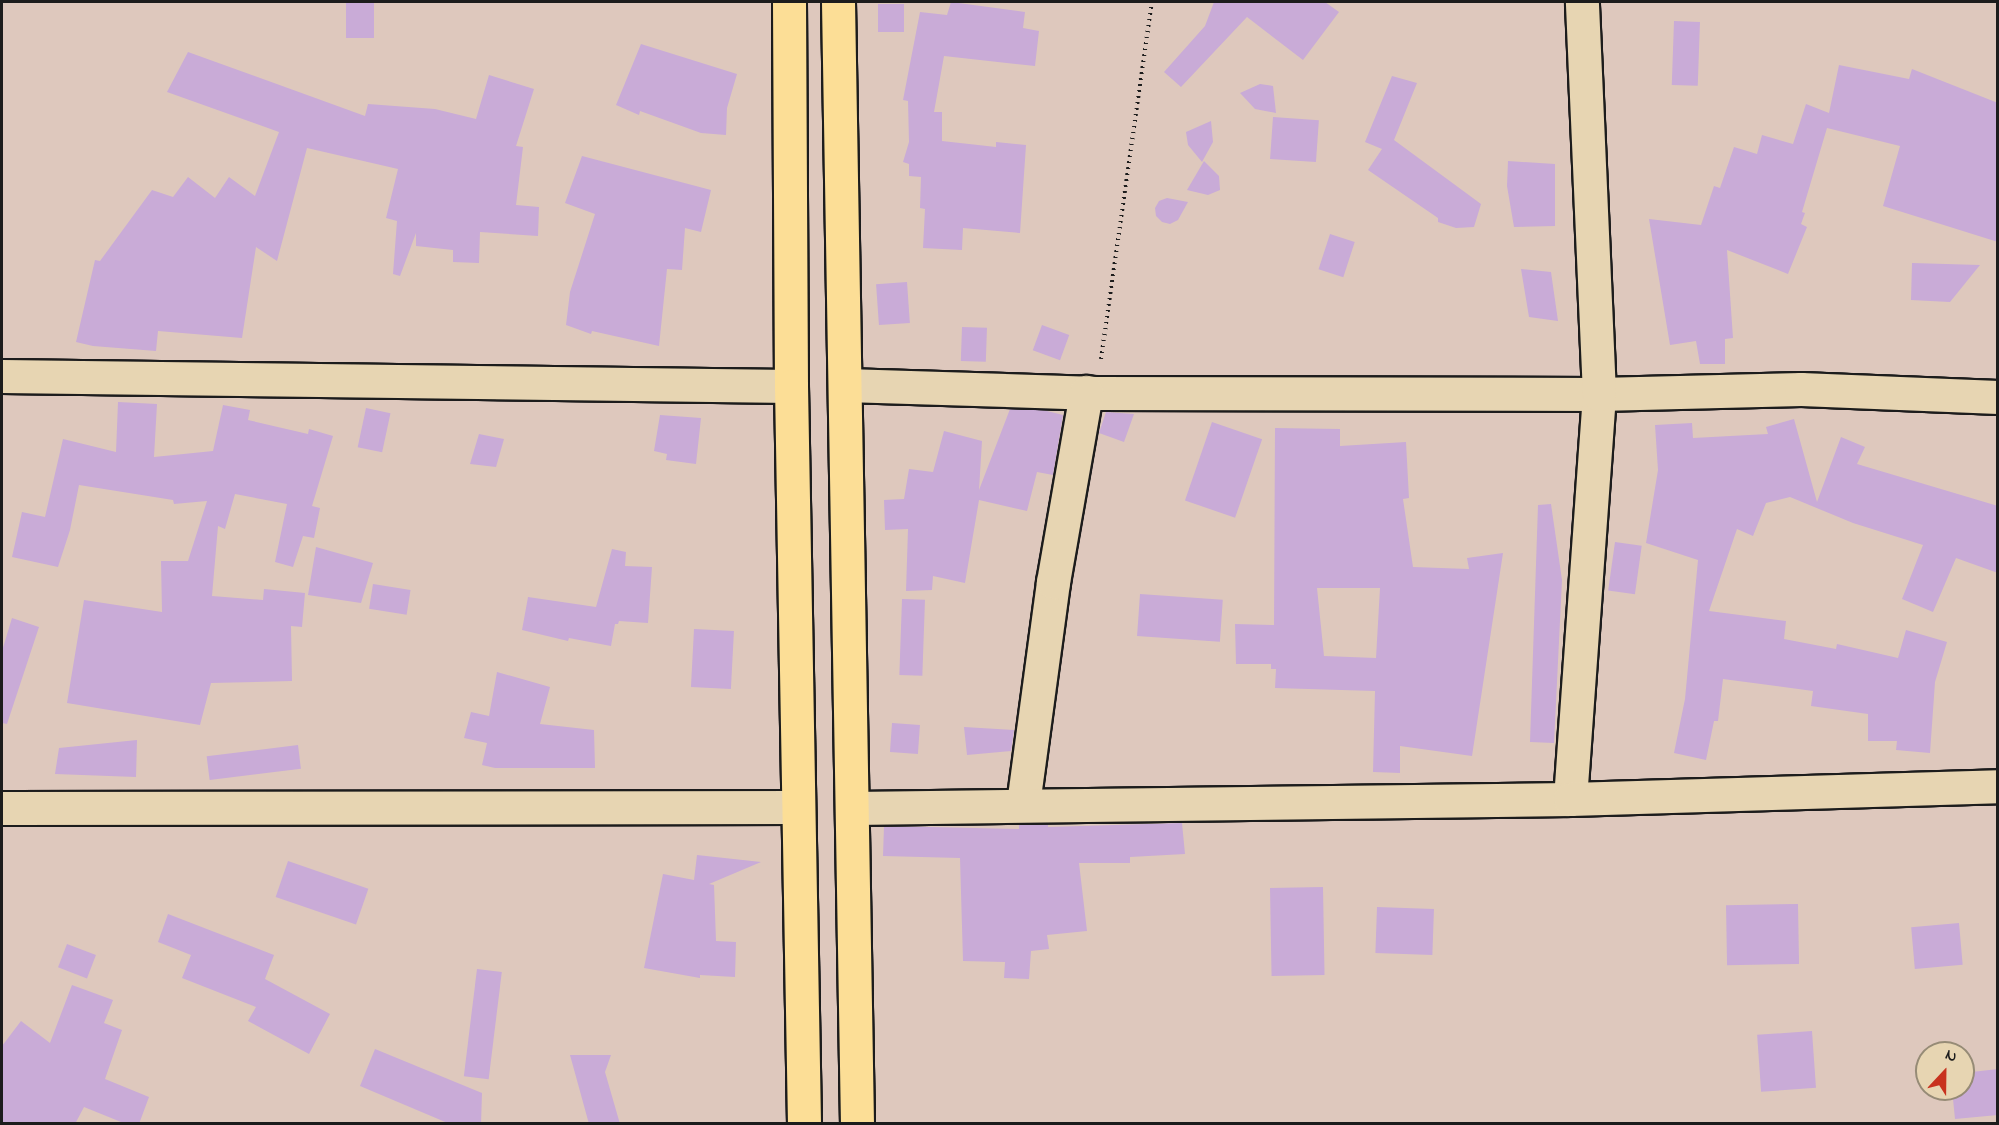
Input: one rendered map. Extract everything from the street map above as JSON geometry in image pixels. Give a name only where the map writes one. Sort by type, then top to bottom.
[{"type":"main road","points":[[789,2],[791,386],[804,1124]]},
{"type":"main road","points":[[838,2],[857,1124]]},
{"type":"main road","points":[[791,128],[841,133]]},
{"type":"street","points":[[1570,799],[1599,394],[1582,2]]},
{"type":"street","points":[[2,376],[791,386]]},
{"type":"street","points":[[845,385],[1091,393],[1599,394],[1801,388],[1998,397]]},
{"type":"street","points":[[1023,804],[1053,582],[1091,393]]},
{"type":"street","points":[[853,808],[1023,804],[1570,799],[1998,786]]},
{"type":"street","points":[[2,808],[797,807]]},
{"type":"path","points":[[1091,393],[1152,2]]},
{"type":"building","points":[[951,2],[1025,12],[1023,28],[1039,31],[1035,66],[944,56],[934,112],[942,112],[942,141],[996,147],[996,142],[1026,145],[1020,233],[963,228],[962,250],[923,248],[925,209],[920,208],[921,177],[909,176],[909,164],[903,162],[909,142],[908,101],[903,100],[920,12],[947,15]]},
{"type":"building","points":[[1214,2],[1325,2],[1339,12],[1303,60],[1247,17],[1181,87],[1164,72],[1205,26]]},
{"type":"building","points":[[346,3],[374,3],[374,38],[346,38]]},
{"type":"building","points":[[878,4],[904,4],[904,32],[878,32]]},
{"type":"building","points":[[1674,21],[1700,22],[1698,86],[1672,85]]},
{"type":"building","points":[[641,44],[737,74],[727,108],[726,135],[701,133],[640,111],[639,115],[616,105]]},
{"type":"building","points":[[188,52],[365,116],[368,104],[435,109],[476,119],[489,75],[534,89],[516,146],[523,147],[516,205],[539,207],[538,236],[480,232],[479,263],[453,262],[453,250],[416,246],[416,233],[400,276],[393,274],[397,221],[386,218],[398,169],[307,148],[277,261],[256,247],[242,338],[158,331],[156,351],[93,346],[76,342],[95,260],[100,261],[152,190],[173,197],[188,177],[215,198],[229,177],[255,196],[279,132],[167,92]]},
{"type":"building","points":[[1839,65],[1909,79],[1912,69],[1998,103],[1998,242],[1883,206],[1900,146],[1827,128],[1802,212],[1805,213],[1801,224],[1807,227],[1788,274],[1727,250],[1733,338],[1725,339],[1725,364],[1700,364],[1696,341],[1670,345],[1649,219],[1701,225],[1714,186],[1720,188],[1734,147],[1757,154],[1762,135],[1793,144],[1806,104],[1829,113]]},
{"type":"building","points":[[1392,76],[1417,83],[1394,140],[1481,204],[1474,227],[1456,228],[1438,222],[1438,218],[1368,170],[1382,149],[1365,142]]},
{"type":"building","points":[[1260,84],[1273,86],[1276,113],[1255,109],[1240,93]]},
{"type":"building","points":[[1273,117],[1319,120],[1316,162],[1270,159]]},
{"type":"building","points":[[1211,121],[1213,142],[1202,162],[1188,145],[1186,132]]},
{"type":"building","points":[[582,156],[711,190],[701,232],[685,228],[682,270],[667,269],[659,346],[592,331],[591,334],[566,325],[570,292],[595,214],[565,203]]},
{"type":"building","points":[[1204,161],[1219,176],[1220,190],[1208,195],[1187,190]]},
{"type":"building","points":[[1508,161],[1555,164],[1555,226],[1514,227],[1507,186]]},
{"type":"building","points":[[1167,198],[1188,202],[1178,220],[1170,224],[1162,222],[1156,216],[1155,208],[1159,201]]},
{"type":"building","points":[[1330,234],[1355,242],[1343,277],[1319,269]]},
{"type":"building","points":[[1912,263],[1980,265],[1950,302],[1911,300]]},
{"type":"building","points":[[1521,269],[1551,272],[1558,321],[1529,317]]},
{"type":"building","points":[[907,282],[910,323],[879,325],[876,284]]},
{"type":"building","points":[[1042,325],[1069,335],[1060,360],[1033,350]]},
{"type":"building","points":[[962,327],[987,328],[986,362],[961,361]]},
{"type":"building","points":[[118,402],[157,404],[154,457],[213,451],[223,405],[250,410],[248,420],[308,434],[309,429],[333,436],[312,506],[320,508],[314,538],[303,536],[293,567],[275,562],[287,504],[235,494],[225,529],[218,526],[212,596],[263,600],[264,589],[305,593],[302,627],[291,626],[292,681],[211,683],[200,725],[67,703],[84,600],[162,612],[161,561],[188,561],[207,501],[174,504],[173,500],[79,485],[70,530],[58,567],[12,557],[22,512],[45,517],[63,439],[116,452]]},
{"type":"building","points":[[366,408],[390,413],[382,452],[358,447]]},
{"type":"building","points":[[1010,409],[1043,410],[1063,415],[1053,475],[1037,472],[1027,511],[979,500],[965,583],[933,576],[932,590],[906,591],[908,529],[885,530],[884,500],[904,499],[909,469],[933,472],[944,431],[982,441],[979,490]]},
{"type":"building","points":[[1106,412],[1134,414],[1124,442],[1099,433]]},
{"type":"building","points":[[660,415],[701,418],[696,464],[666,460],[667,454],[654,451]]},
{"type":"building","points":[[1794,419],[1817,502],[1841,437],[1865,447],[1857,464],[1998,506],[1998,573],[1956,558],[1933,612],[1902,599],[1923,545],[1853,523],[1790,497],[1766,503],[1753,536],[1737,529],[1709,611],[1786,621],[1784,639],[1836,649],[1837,644],[1898,658],[1906,630],[1947,642],[1935,682],[1930,753],[1896,750],[1897,741],[1868,741],[1868,714],[1811,706],[1813,691],[1723,679],[1718,721],[1714,721],[1706,760],[1674,753],[1685,699],[1698,560],[1646,543],[1658,470],[1655,425],[1692,423],[1693,438],[1768,434],[1766,427]]},
{"type":"building","points":[[1212,422],[1262,439],[1235,518],[1185,500]]},
{"type":"building","points":[[1275,428],[1340,429],[1340,446],[1406,442],[1409,498],[1403,499],[1413,567],[1469,569],[1467,558],[1503,553],[1472,756],[1400,746],[1400,773],[1373,772],[1375,691],[1275,688],[1276,669],[1271,669],[1271,664],[1236,664],[1235,624],[1274,625]],"holes":[[[1317,588],[1380,588],[1376,658],[1324,656]]]},
{"type":"building","points":[[479,434],[504,439],[496,467],[470,464]]},
{"type":"building","points":[[1551,504],[1562,580],[1554,743],[1530,742],[1538,505]]},
{"type":"building","points":[[1615,542],[1642,546],[1635,594],[1608,591]]},
{"type":"building","points":[[316,547],[373,563],[361,603],[308,595]]},
{"type":"building","points":[[612,549],[626,552],[625,566],[652,567],[648,623],[619,621],[615,624],[611,646],[569,638],[568,641],[522,630],[528,597],[596,607]]},
{"type":"building","points":[[373,584],[411,590],[407,615],[369,609]]},
{"type":"building","points":[[1140,594],[1223,600],[1220,642],[1137,636]]},
{"type":"building","points":[[902,599],[925,600],[922,676],[899,675]]},
{"type":"building","points":[[12,618],[39,627],[7,724],[2,723],[2,651]]},
{"type":"building","points":[[694,629],[734,631],[731,689],[691,687]]},
{"type":"building","points":[[497,672],[550,687],[540,724],[594,730],[595,768],[495,768],[482,765],[487,743],[464,738],[471,712],[489,716]]},
{"type":"building","points":[[892,723],[920,725],[918,754],[890,752]]},
{"type":"building","points":[[964,727],[1014,730],[1011,751],[967,755]]},
{"type":"building","points":[[137,740],[136,777],[55,774],[59,748]]},
{"type":"building","points":[[298,745],[301,769],[210,780],[207,756]]},
{"type":"building","points":[[1182,823],[1185,854],[1130,857],[1130,863],[1079,863],[1087,931],[1047,935],[1049,949],[1031,951],[1029,979],[1004,978],[1005,962],[963,961],[960,858],[883,856],[884,826],[1019,829],[1019,825],[1048,824],[1048,827]]},
{"type":"building","points":[[697,855],[761,862],[709,884],[714,885],[716,941],[736,942],[735,977],[700,975],[700,978],[644,968],[663,874],[694,880]]},
{"type":"building","points":[[288,861],[368,889],[356,925],[276,897]]},
{"type":"building","points":[[1323,887],[1325,975],[1272,976],[1270,888]]},
{"type":"building","points":[[1798,904],[1799,964],[1727,965],[1726,905]]},
{"type":"building","points":[[1377,907],[1434,909],[1432,955],[1375,953]]},
{"type":"building","points":[[168,914],[274,955],[265,979],[330,1014],[309,1054],[248,1021],[256,1007],[182,978],[191,955],[158,942]]},
{"type":"building","points":[[1959,923],[1963,965],[1915,969],[1911,927]]},
{"type":"building","points":[[67,944],[96,955],[87,978],[58,967]]},
{"type":"building","points":[[477,969],[502,972],[489,1079],[464,1076]]},
{"type":"building","points":[[72,985],[113,1000],[104,1023],[122,1030],[105,1079],[149,1097],[139,1124],[126,1124],[84,1107],[75,1124],[2,1124],[2,1046],[21,1021],[50,1043]]},
{"type":"building","points":[[1812,1031],[1816,1088],[1761,1092],[1757,1035]]},
{"type":"building","points":[[375,1049],[482,1093],[481,1124],[450,1124],[360,1086]]},
{"type":"building","points":[[570,1055],[611,1055],[605,1072],[620,1124],[589,1124]]},
{"type":"building","points":[[1998,1069],[1998,1115],[1955,1119],[1953,1101],[1975,1101],[1975,1072]]}]
